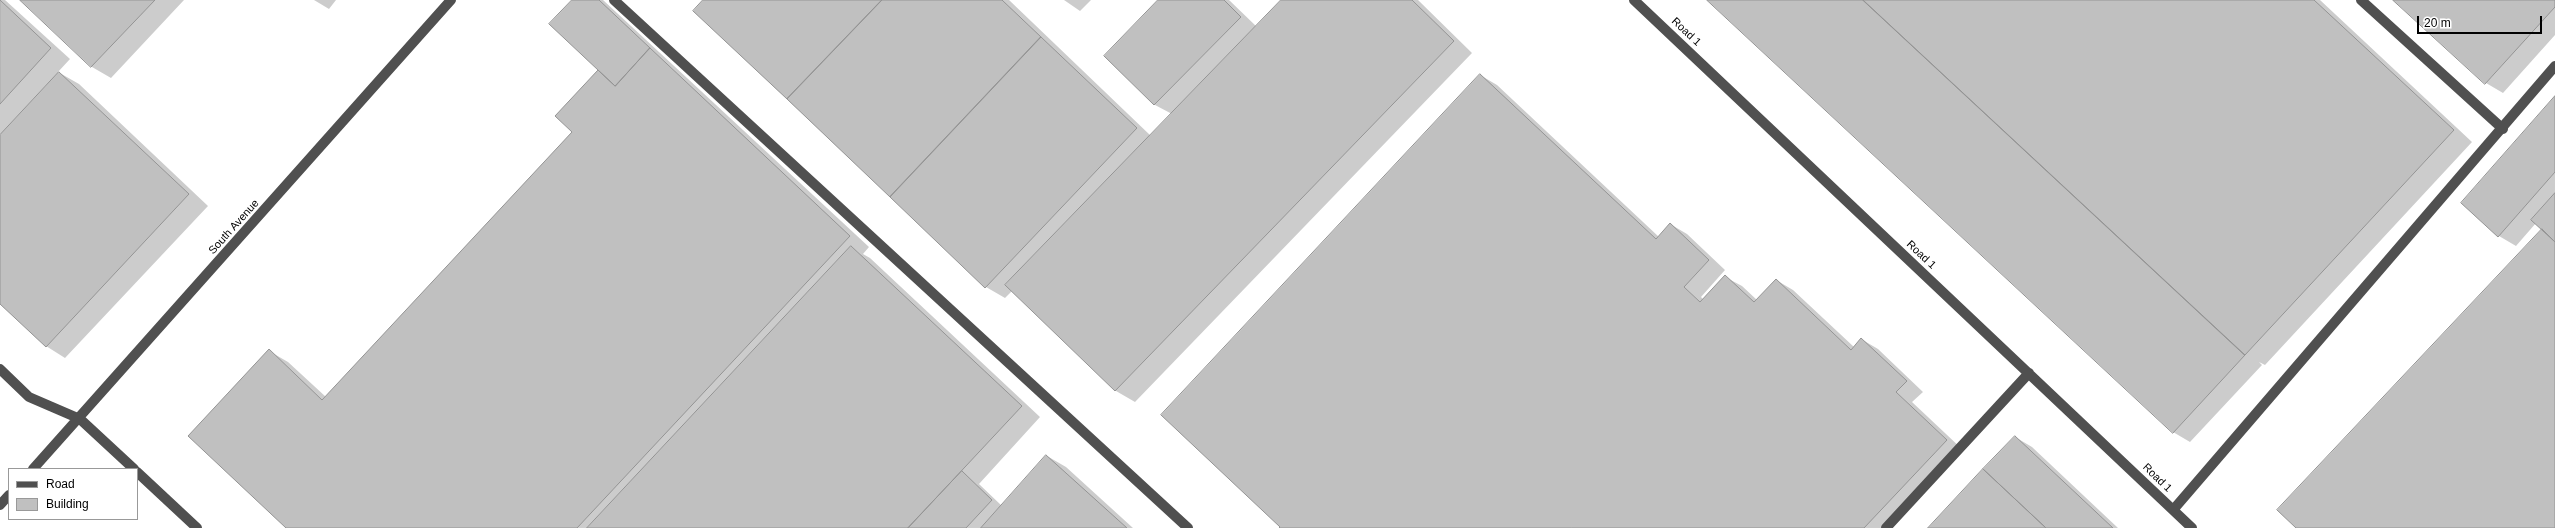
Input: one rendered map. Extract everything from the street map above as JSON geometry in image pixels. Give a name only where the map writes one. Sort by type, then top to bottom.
[{"type":"street","name":"South Avenue","points":[[34,468],[80,419],[451,0]]},
{"type":"street","points":[[614,0],[1188,528]]},
{"type":"street","name":"Road 1","points":[[1634,0],[2192,528]]},
{"type":"street","points":[[2361,0],[2502,129]]},
{"type":"street","points":[[2173,510],[2555,66]]},
{"type":"street","points":[[0,369],[29,397],[80,419],[133,468]]},
{"type":"street","points":[[1886,528],[2029,373]]},
{"type":"street","points":[[138,473],[197,528]]},
{"type":"street","points":[[0,504],[8,496]]},
{"type":"building","points":[[0,0],[51,48],[0,104]]},
{"type":"building","points":[[20,0],[155,0],[91,67]]},
{"type":"building","points":[[572,0],[599,0],[650,48],[615,86],[549,24]]},
{"type":"building","points":[[703,0],[882,0],[787,99],[693,11]]},
{"type":"building","points":[[882,0],[1002,0],[1041,37],[890,197],[787,99]]},
{"type":"building","points":[[1158,0],[1224,0],[1241,17],[1154,105],[1104,56]]},
{"type":"building","points":[[1281,0],[1412,0],[1454,41],[1115,391],[1005,285]]},
{"type":"building","points":[[1707,0],[1863,0],[2245,355],[2173,433]]},
{"type":"building","points":[[1863,0],[2314,0],[2454,130],[2245,355]]},
{"type":"building","points":[[2393,0],[2555,0],[2555,7],[2485,84]]},
{"type":"building","points":[[1041,37],[1137,128],[985,288],[890,197]]},
{"type":"building","points":[[650,48],[850,236],[577,528],[286,528],[188,436],[269,349],[322,400],[572,132],[555,116],[598,70],[615,86]]},
{"type":"building","points":[[59,72],[189,194],[46,347],[0,304],[0,135]]},
{"type":"building","points":[[1480,74],[1656,239],[1670,223],[1709,260],[1684,287],[1700,302],[1725,275],[1754,302],[1776,279],[1851,350],[1861,338],[1907,381],[1896,392],[1947,440],[1864,528],[1279,528],[1280,527],[1161,415]]},
{"type":"building","points":[[2555,96],[2555,172],[2498,237],[2461,203]]},
{"type":"building","points":[[2555,193],[2555,242],[2531,220]]},
{"type":"building","points":[[2542,229],[2555,242],[2555,528],[2296,528],[2277,510]]},
{"type":"building","points":[[851,246],[1022,406],[908,528],[587,528]]},
{"type":"building","points":[[2015,436],[2113,528],[2046,528],[1983,469]]},
{"type":"building","points":[[1046,455],[1127,528],[981,528]]},
{"type":"building","points":[[1983,469],[2046,528],[1928,528]]},
{"type":"building","points":[[962,471],[992,500],[966,528],[908,528]]}]
